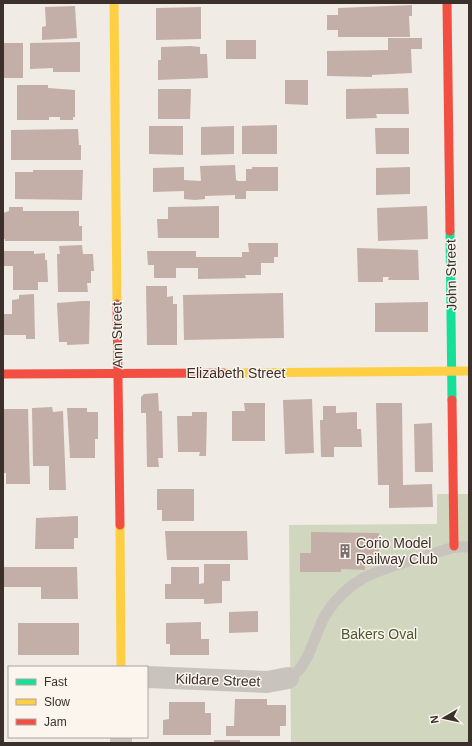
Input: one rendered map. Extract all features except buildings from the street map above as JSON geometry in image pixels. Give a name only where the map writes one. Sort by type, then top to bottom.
[{"type":"street","name":"Ann Street","points":[[114,3],[121,666]]},
{"type":"street","name":"John Street","points":[[448,3],[454,546]]},
{"type":"street","name":"Elizabeth Street","points":[[3,374],[469,371]]},
{"type":"street","name":"Kildare Street","points":[[148,677],[267,682],[288,678]]},
{"type":"lane","points":[[288,678],[301,669],[325,615],[338,598],[351,586],[376,571],[454,546],[469,547]]},
{"type":"green space","name":"Bakers Oval","points":[[437,494],[469,494],[469,743],[291,743],[289,525],[437,524]]},
{"type":"traffic: fast","points":[[450,231],[452,400]]},
{"type":"traffic: slow","points":[[114,3],[117,304]]},
{"type":"traffic: slow","points":[[223,373],[469,371]]},
{"type":"traffic: slow","points":[[120,525],[121,666]]},
{"type":"traffic: jam","points":[[447,3],[450,231]]},
{"type":"traffic: jam","points":[[117,304],[120,525]]},
{"type":"traffic: jam","points":[[3,374],[223,373]]},
{"type":"traffic: jam","points":[[452,400],[454,546]]},
{"type":"place","name":"Corio Model Railway Club","points":[[345,551]]}]
